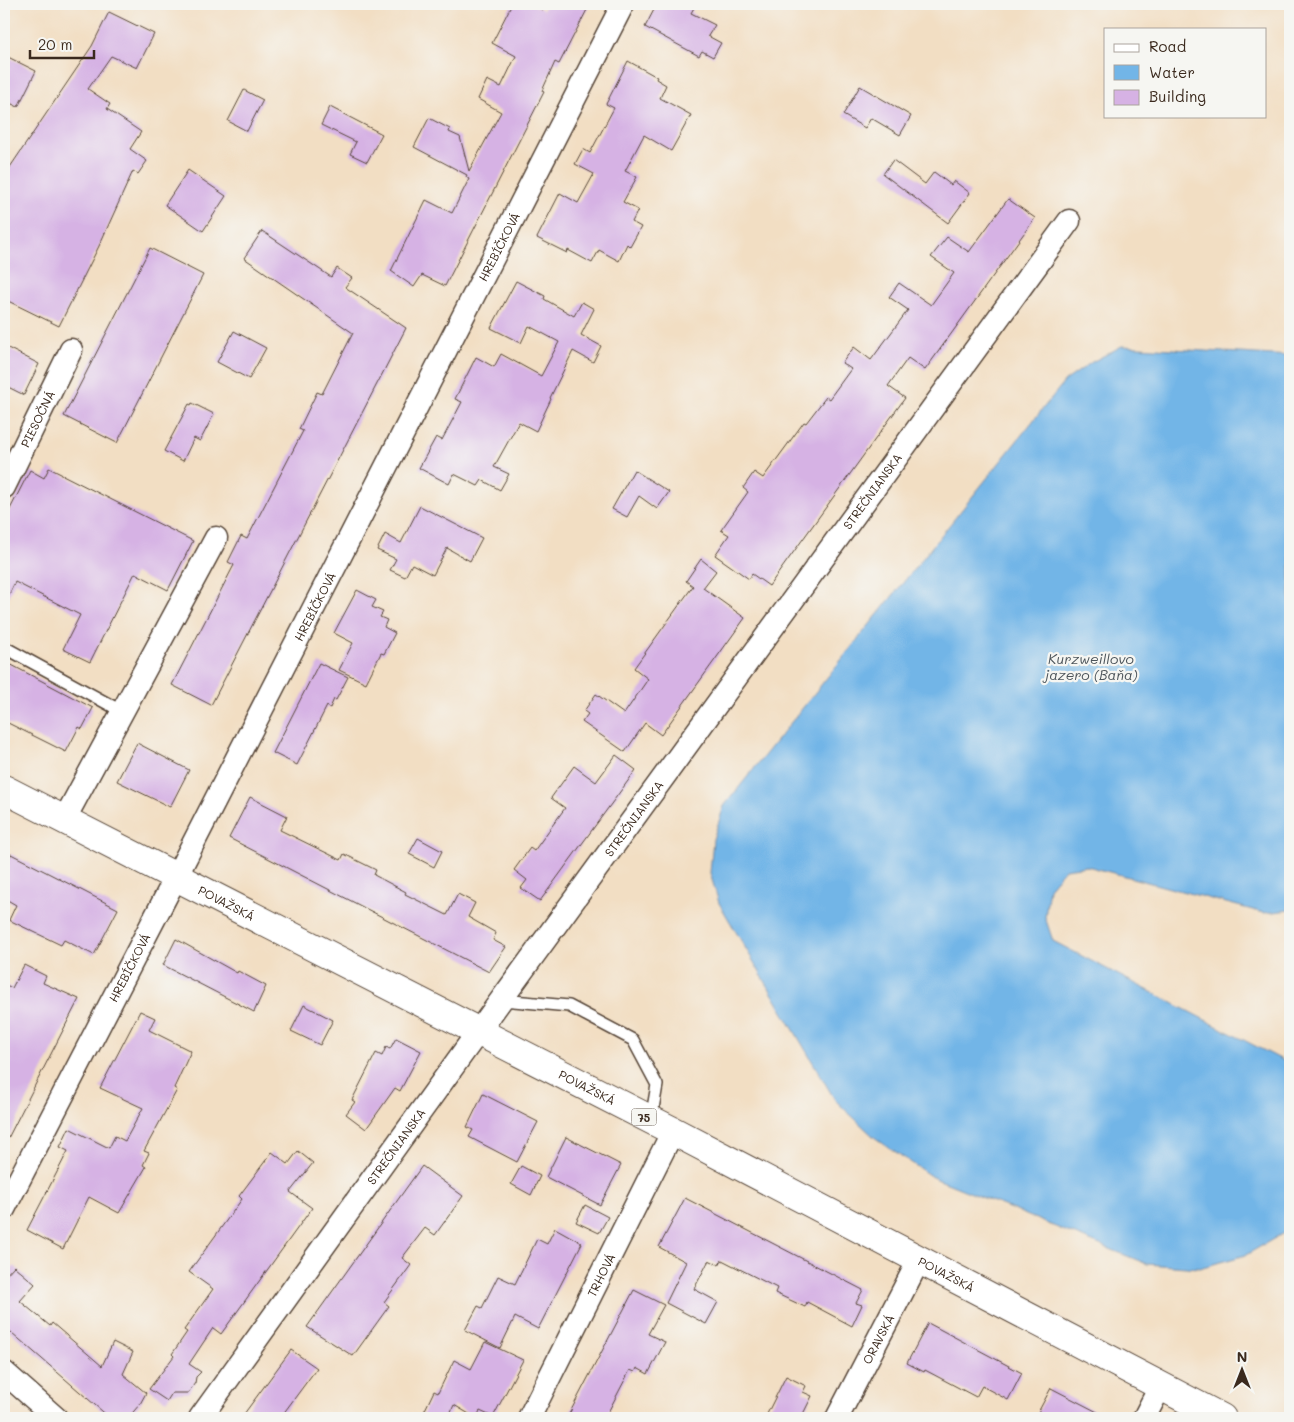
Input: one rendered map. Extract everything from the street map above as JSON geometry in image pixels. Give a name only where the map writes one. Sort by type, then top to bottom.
[{"type":"main road","name":"POVAŽSKÁ","points":[[4,788],[662,1126],[1222,1418]]},
{"type":"street","name":"HREBÍČKOVÁ","points":[[4,1209],[176,878],[623,4]]},
{"type":"street","name":"STREČNIANSKA","points":[[200,1418],[501,1000],[1069,221]]},
{"type":"street","name":"PIESOČNÁ","points":[[4,487],[71,350]]},
{"type":"street","points":[[64,820],[216,538]]},
{"type":"street","name":"TRHOVÁ","points":[[529,1418],[662,1126]]},
{"type":"street","name":"ORAVSKÁ","points":[[838,1418],[919,1260]]},
{"type":"street","points":[[4,1372],[56,1418]]},
{"type":"street","points":[[1144,1418],[1160,1387]]},
{"type":"lane","points":[[4,647],[123,712]]},
{"type":"lane","points":[[501,1000],[569,1006],[633,1040],[657,1085],[662,1126]]},
{"type":"water","name":"Kurzweillovo jazero (Baňa)","points":[[1122,346],[1290,356],[1290,910],[1264,913],[1087,866],[1065,869],[1049,888],[1045,917],[1053,941],[1290,1064],[1290,1227],[1287,1231],[1246,1255],[1199,1268],[1147,1264],[932,1177],[874,1137],[835,1100],[719,903],[710,873],[713,839],[724,806],[1065,381],[1092,362]]},
{"type":"building","points":[[512,4],[532,4],[543,10],[546,4],[590,4],[559,64],[555,62],[542,91],[544,92],[445,286],[422,275],[414,287],[391,271],[426,200],[452,213],[469,179],[466,177],[467,175],[414,147],[429,118],[450,129],[449,132],[460,137],[469,171],[501,112],[478,99],[487,80],[501,87],[516,56],[492,43]]},
{"type":"building","points":[[657,4],[696,4],[691,13],[715,25],[708,36],[721,43],[713,57],[702,51],[699,56],[645,27]]},
{"type":"building","points":[[109,12],[154,34],[137,68],[111,56],[88,89],[110,104],[107,109],[141,132],[130,149],[147,161],[138,174],[133,171],[99,246],[59,326],[4,299],[4,176],[92,46]]},
{"type":"building","points":[[4,55],[36,71],[18,107],[4,100]]},
{"type":"building","points":[[628,61],[657,77],[656,79],[666,85],[660,98],[691,115],[671,151],[644,135],[625,171],[637,177],[623,202],[638,210],[632,222],[641,227],[630,247],[627,244],[619,261],[599,250],[592,263],[568,250],[567,253],[537,238],[560,193],[578,203],[594,174],[575,164],[583,149],[590,153],[614,108],[606,104]]},
{"type":"building","points":[[860,86],[911,116],[900,135],[871,118],[865,128],[843,115]]},
{"type":"building","points":[[244,90],[263,100],[247,131],[228,121]]},
{"type":"building","points":[[330,107],[382,134],[367,162],[350,154],[356,142],[321,125]]},
{"type":"building","points":[[893,160],[925,184],[934,172],[951,185],[954,181],[970,193],[948,223],[883,174]]},
{"type":"building","points":[[188,170],[226,196],[203,231],[165,205]]},
{"type":"building","points":[[1008,199],[1035,218],[925,370],[908,358],[888,386],[905,398],[769,586],[752,574],[749,579],[715,555],[729,535],[721,530],[748,492],[743,488],[754,472],[763,478],[804,422],[806,423],[826,397],[829,399],[851,369],[842,363],[854,347],[871,360],[908,310],[889,297],[899,283],[931,305],[954,273],[931,257],[947,237],[969,252]]},
{"type":"building","points":[[262,231],[331,277],[337,268],[352,278],[345,287],[406,328],[211,705],[172,685],[234,565],[228,562],[241,536],[247,539],[303,431],[299,429],[317,392],[322,394],[353,333],[244,258]]},
{"type":"building","points":[[150,248],[203,275],[117,443],[64,416]]},
{"type":"building","points":[[516,281],[545,296],[544,299],[574,316],[582,302],[594,309],[581,335],[601,346],[593,362],[573,351],[536,431],[519,422],[494,467],[509,474],[500,490],[482,480],[478,486],[454,474],[449,484],[419,468],[436,437],[442,440],[462,402],[455,399],[476,357],[494,367],[501,354],[541,376],[559,342],[529,326],[521,343],[491,328]]},
{"type":"building","points":[[234,331],[266,348],[249,379],[217,362]]},
{"type":"building","points":[[4,346],[39,364],[24,395],[4,385]]},
{"type":"building","points":[[192,403],[214,414],[200,441],[194,438],[183,461],[164,451],[189,404],[191,405]]},
{"type":"building","points":[[49,468],[193,541],[168,590],[135,573],[90,662],[63,649],[80,615],[15,582],[4,605],[4,521],[30,470],[44,478]]},
{"type":"building","points":[[634,470],[669,492],[657,509],[639,496],[627,517],[612,509]]},
{"type":"building","points":[[420,506],[482,538],[470,561],[447,548],[433,575],[412,564],[405,577],[390,570],[396,559],[377,550],[385,534],[401,543]]},
{"type":"building","points":[[701,559],[716,571],[703,588],[745,618],[661,735],[645,723],[625,752],[582,722],[588,714],[584,711],[596,694],[624,714],[648,679],[634,668],[693,586],[686,581]]},
{"type":"building","points":[[357,590],[376,600],[372,607],[383,612],[380,617],[387,620],[384,627],[395,633],[384,654],[381,653],[366,683],[339,670],[353,643],[334,633]]},
{"type":"building","points":[[4,661],[93,708],[82,729],[79,727],[66,752],[4,721]]},
{"type":"building","points":[[319,663],[348,677],[336,700],[334,699],[330,708],[327,706],[297,765],[273,753]]},
{"type":"building","points":[[137,743],[189,770],[170,807],[117,781]]},
{"type":"building","points":[[616,755],[636,770],[540,901],[521,888],[527,880],[514,870],[530,848],[534,851],[565,808],[551,798],[574,766],[596,782]]},
{"type":"building","points":[[250,797],[287,816],[280,830],[341,860],[344,854],[376,870],[374,875],[406,892],[405,894],[447,915],[458,894],[475,903],[468,917],[496,933],[493,940],[506,947],[489,972],[229,838]]},
{"type":"building","points":[[418,838],[442,851],[434,867],[409,854]]},
{"type":"building","points":[[11,854],[118,909],[94,955],[64,940],[61,945],[9,920],[16,905],[4,898],[4,867]]},
{"type":"building","points":[[176,939],[237,973],[238,971],[266,986],[254,1012],[163,965]]},
{"type":"building","points":[[24,965],[46,976],[43,983],[79,999],[4,1146],[4,984],[12,988]]},
{"type":"building","points":[[304,1005],[333,1020],[320,1045],[291,1031]]},
{"type":"building","points":[[140,1011],[155,1018],[149,1030],[191,1051],[174,1088],[177,1090],[144,1151],[149,1153],[143,1165],[146,1167],[119,1213],[89,1197],[63,1249],[27,1230],[68,1151],[60,1147],[69,1128],[109,1148],[115,1136],[125,1141],[143,1108],[100,1088]]},
{"type":"building","points":[[396,1038],[421,1051],[400,1091],[395,1088],[366,1129],[346,1114],[355,1102],[352,1100],[376,1053],[382,1056],[386,1047],[390,1049]]},
{"type":"building","points":[[483,1094],[538,1122],[517,1162],[469,1137],[473,1130],[467,1127]]},
{"type":"building","points":[[566,1137],[621,1165],[600,1205],[546,1177]]},
{"type":"building","points":[[298,1151],[313,1163],[290,1192],[312,1208],[221,1334],[213,1328],[189,1364],[201,1372],[196,1377],[195,1383],[188,1393],[172,1393],[167,1401],[149,1389],[174,1356],[172,1354],[187,1332],[184,1330],[213,1289],[189,1272],[242,1199],[239,1196],[272,1152],[288,1164]]},
{"type":"building","points":[[422,1166],[463,1196],[435,1235],[425,1228],[402,1258],[411,1265],[384,1302],[389,1306],[353,1356],[307,1327]]},
{"type":"building","points":[[521,1166],[540,1176],[531,1195],[511,1184]]},
{"type":"building","points":[[685,1198],[863,1290],[856,1303],[862,1305],[852,1326],[807,1302],[805,1307],[775,1293],[777,1288],[722,1260],[719,1265],[709,1260],[694,1289],[718,1302],[706,1324],[666,1303],[686,1262],[659,1247]]},
{"type":"building","points":[[585,1205],[608,1217],[599,1233],[576,1222]]},
{"type":"building","points":[[555,1228],[582,1243],[538,1329],[515,1317],[500,1348],[465,1330],[478,1306],[482,1308],[498,1276],[515,1284],[537,1239],[547,1244]]},
{"type":"building","points":[[14,1266],[35,1284],[20,1301],[50,1326],[52,1323],[102,1366],[113,1342],[133,1352],[123,1374],[146,1393],[140,1404],[128,1418],[110,1418],[4,1326],[4,1277]]},
{"type":"building","points":[[634,1290],[664,1305],[648,1334],[665,1342],[648,1374],[637,1368],[635,1372],[630,1370],[605,1418],[567,1418]]},
{"type":"building","points":[[928,1323],[1022,1373],[1008,1400],[982,1386],[976,1397],[925,1370],[924,1372],[907,1363]]},
{"type":"building","points":[[485,1342],[523,1360],[493,1417],[480,1411],[476,1418],[454,1405],[448,1418],[421,1418],[434,1391],[438,1393],[454,1360],[471,1369]]},
{"type":"building","points":[[291,1350],[317,1368],[280,1418],[241,1418]]},
{"type":"building","points":[[786,1376],[806,1386],[803,1392],[812,1396],[801,1418],[765,1418]]},
{"type":"building","points":[[1051,1388],[1078,1402],[1109,1418],[1035,1418]]}]
